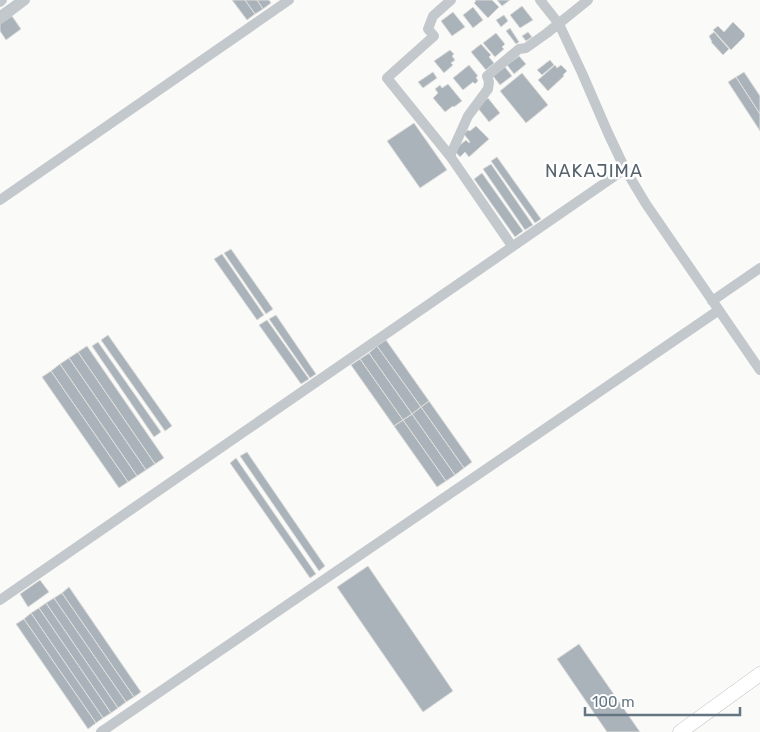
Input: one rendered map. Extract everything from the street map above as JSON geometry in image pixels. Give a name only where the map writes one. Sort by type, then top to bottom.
[{"type":"main road","points":[[680,732],[760,674]]},
{"type":"street","points":[[0,19],[25,0]]},
{"type":"street","points":[[0,200],[289,0]]},
{"type":"street","points":[[451,0],[433,16],[428,29],[434,36],[387,78],[450,156],[512,246]]},
{"type":"street","points":[[540,0],[559,24],[625,170],[646,204],[760,370]]},
{"type":"street","points":[[450,156],[468,116],[488,89],[489,82],[487,76],[519,50],[526,48],[559,24],[588,0]]},
{"type":"street","points":[[0,600],[625,170]]},
{"type":"street","points":[[712,301],[760,268]]},
{"type":"street","points":[[101,732],[718,310]]},
{"type":"building","points":[[232,0],[245,0],[255,14],[247,20]]},
{"type":"building","points":[[245,0],[257,0],[263,9],[255,14]]},
{"type":"building","points":[[257,0],[269,0],[271,3],[263,9]]},
{"type":"building","points":[[475,0],[492,0],[499,7],[488,18],[474,3]]},
{"type":"building","points":[[497,0],[510,0],[502,6]]},
{"type":"building","points":[[522,6],[533,20],[520,28],[510,15]]},
{"type":"building","points":[[473,7],[483,20],[473,28],[463,15]]},
{"type":"building","points":[[453,12],[465,27],[452,36],[441,21]]},
{"type":"building","points":[[504,15],[508,21],[501,27],[496,20]]},
{"type":"building","points":[[12,16],[21,29],[6,40],[0,31],[0,24]]},
{"type":"building","points":[[733,22],[745,36],[731,50],[713,30],[718,26],[724,32]]},
{"type":"building","points":[[510,28],[519,42],[516,44],[506,31]]},
{"type":"building","points":[[528,32],[532,37],[526,41],[522,36]]},
{"type":"building","points":[[714,32],[729,49],[723,55],[711,42],[709,36]]},
{"type":"building","points":[[496,33],[505,44],[502,47],[504,49],[495,57],[483,43]]},
{"type":"building","points":[[481,44],[491,55],[489,57],[494,63],[486,70],[471,52]]},
{"type":"building","points":[[450,50],[454,54],[452,56],[455,60],[451,63],[453,65],[444,73],[434,61]]},
{"type":"building","points":[[519,56],[526,64],[514,74],[507,65]]},
{"type":"building","points":[[550,60],[554,65],[542,75],[537,70]]},
{"type":"building","points":[[469,65],[478,76],[476,77],[478,81],[475,84],[473,82],[463,90],[453,78]]},
{"type":"building","points":[[555,65],[557,68],[561,65],[567,71],[548,91],[538,80]]},
{"type":"building","points":[[505,67],[512,76],[500,85],[493,76]]},
{"type":"building","points":[[433,72],[437,78],[423,88],[418,82]]},
{"type":"building","points":[[744,72],[760,96],[760,114],[736,77]]},
{"type":"building","points":[[522,73],[548,105],[526,123],[500,91]]},
{"type":"building","points":[[736,77],[760,114],[760,131],[728,82]]},
{"type":"building","points":[[448,84],[462,101],[445,112],[433,98],[438,93],[435,89],[440,85],[442,88]]},
{"type":"building","points":[[488,98],[500,113],[489,122],[477,107]]},
{"type":"building","points":[[414,123],[447,170],[420,188],[387,141]]},
{"type":"building","points":[[476,126],[489,139],[469,157],[465,152],[460,157],[454,150],[466,140],[470,142],[464,134]]},
{"type":"building","points":[[497,157],[541,219],[535,223],[491,161]]},
{"type":"building","points":[[491,164],[533,225],[525,230],[483,169]]},
{"type":"building","points":[[482,173],[523,231],[515,237],[474,179]]},
{"type":"building","points":[[231,249],[273,309],[266,314],[224,253]]},
{"type":"building","points":[[222,254],[264,315],[257,320],[214,259]]},
{"type":"building","points":[[276,315],[316,374],[310,378],[269,319]]},
{"type":"building","points":[[267,320],[309,379],[301,384],[259,325]]},
{"type":"building","points":[[108,335],[172,426],[165,431],[101,340]]},
{"type":"building","points":[[386,340],[429,401],[421,407],[377,346]]},
{"type":"building","points":[[98,342],[161,432],[154,437],[92,346]]},
{"type":"building","points":[[87,346],[164,458],[155,464],[78,352]]},
{"type":"building","points":[[377,346],[421,407],[412,414],[369,353]]},
{"type":"building","points":[[78,352],[155,464],[146,470],[69,358]]},
{"type":"building","points":[[369,353],[412,414],[403,420],[360,359]]},
{"type":"building","points":[[69,358],[146,470],[137,476],[60,364]]},
{"type":"building","points":[[360,359],[403,420],[394,426],[351,365]]},
{"type":"building","points":[[60,364],[137,476],[128,482],[51,371]]},
{"type":"building","points":[[51,371],[128,482],[119,488],[42,377]]},
{"type":"building","points":[[429,401],[472,462],[464,468],[421,407]]},
{"type":"building","points":[[421,407],[464,468],[455,475],[412,414]]},
{"type":"building","points":[[412,414],[455,475],[446,481],[403,420]]},
{"type":"building","points":[[403,420],[446,481],[437,487],[394,426]]},
{"type":"building","points":[[247,452],[325,566],[319,571],[240,456]]},
{"type":"building","points":[[236,458],[316,574],[310,578],[230,463]]},
{"type":"building","points":[[368,566],[453,691],[423,712],[337,587]]},
{"type":"building","points":[[40,580],[49,592],[28,607],[20,594]]},
{"type":"building","points":[[69,587],[141,692],[134,697],[62,593]]},
{"type":"building","points":[[62,593],[134,697],[126,702],[54,598]]},
{"type":"building","points":[[54,598],[126,702],[118,708],[46,603]]},
{"type":"building","points":[[46,603],[118,708],[111,713],[39,608]]},
{"type":"building","points":[[39,608],[111,713],[103,718],[31,613]]},
{"type":"building","points":[[31,613],[103,718],[96,723],[24,619]]},
{"type":"building","points":[[24,619],[96,723],[88,729],[16,624]]},
{"type":"building","points":[[579,644],[640,732],[607,732],[557,659]]},
{"type":"waterway","points":[[0,12],[17,0]]},
{"type":"district","name":"NAKAJIMA","points":[[594,171]]}]
